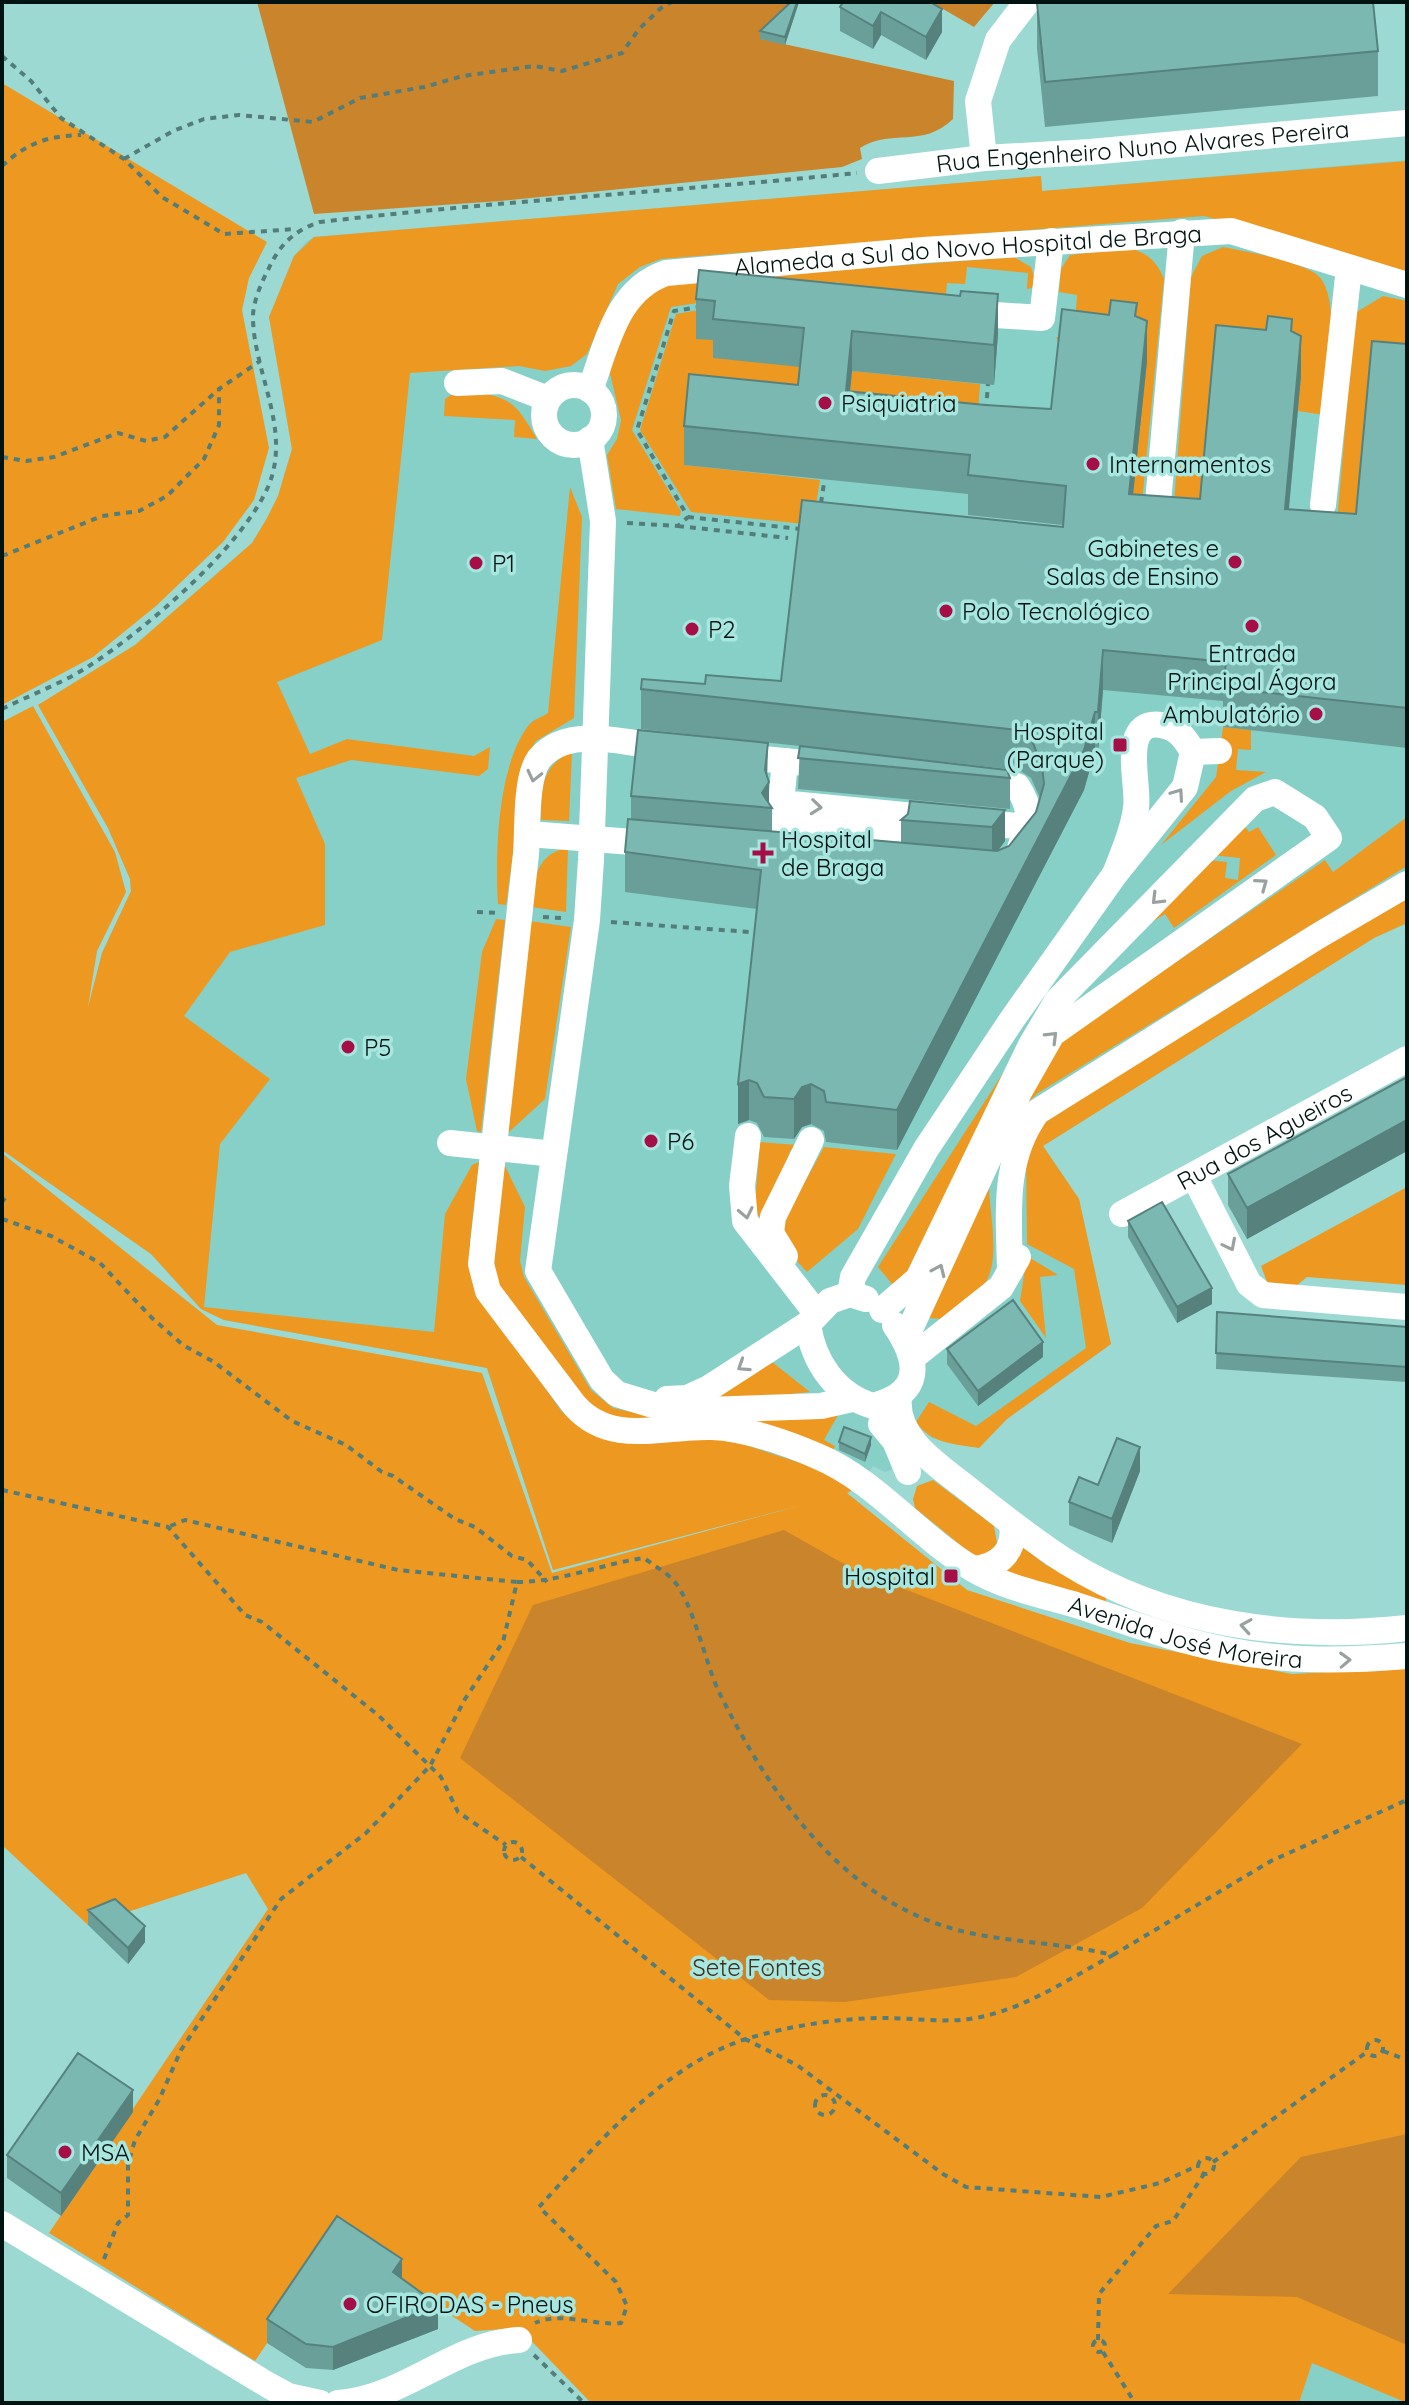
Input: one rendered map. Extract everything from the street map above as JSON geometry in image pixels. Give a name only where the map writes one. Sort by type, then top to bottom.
[{"type":"street","points":[[984,158],[978,101],[998,40],[1027,2]]},
{"type":"street","name":"Rua Engenheiro Nuno Alvares Pereira","points":[[878,171],[984,158],[1090,152],[1407,123]]},
{"type":"street","name":"Alameda a Sul do Novo Hospital de Braga","points":[[590,390],[628,297],[645,280],[666,273],[1051,241],[1231,231],[1407,285]]},
{"type":"street","points":[[1157,514],[1182,232]]},
{"type":"street","points":[[965,313],[1042,318],[1051,241]]},
{"type":"street","points":[[1323,505],[1349,268]]},
{"type":"street","points":[[457,383],[502,381],[548,399]]},
{"type":"street","points":[[567,385],[590,390],[599,400],[603,417],[599,430],[590,439],[572,444],[552,434],[544,417],[548,399],[567,385]]},
{"type":"street","points":[[590,439],[603,521],[587,920],[538,1271],[602,1380],[617,1394],[673,1411],[821,1406],[856,1400],[873,1406],[899,1396],[915,1369],[909,1348],[882,1310]]},
{"type":"street","points":[[656,1404],[666,1399],[687,1398],[709,1388],[826,1308],[858,1267],[926,1149],[1115,874],[1185,787],[1206,752],[1173,727],[1156,724],[1141,731],[1133,745],[1137,806],[1115,874]]},
{"type":"street","name":"Avenida José Moreira","points":[[785,761],[573,738],[556,744],[538,761],[529,799],[528,834],[481,1264],[488,1291],[588,1420],[620,1430],[655,1432],[713,1426],[818,1456],[867,1484],[973,1569],[1012,1585],[1226,1650],[1322,1661],[1407,1656]]},
{"type":"street","points":[[776,855],[785,761],[860,768]]},
{"type":"street","points":[[951,777],[1017,786],[1029,804],[1027,827],[1017,857],[998,875]]},
{"type":"street","points":[[748,1136],[742,1186],[745,1221],[826,1308],[882,1310],[918,1279],[1031,1045],[1057,1001],[1255,799],[1275,792],[1315,817],[1329,838],[1052,1034],[1019,1092],[909,1348]]},
{"type":"street","points":[[780,814],[1027,827]]},
{"type":"street","points":[[780,814],[906,843],[807,841]]},
{"type":"street","points":[[528,834],[688,846]]},
{"type":"street","points":[[909,1348],[981,1305],[1001,1287],[1020,1254],[1018,1145],[1037,1112],[1318,936],[1407,884]]},
{"type":"street","name":"Rua dos Agueiros","points":[[1122,1214],[1407,1059]]},
{"type":"street","points":[[811,1140],[773,1217],[771,1233],[826,1308],[816,1357],[826,1373],[895,1441],[905,1475],[898,1492],[905,1514]]},
{"type":"street","points":[[450,1143],[554,1154]]},
{"type":"street","points":[[1194,1176],[1249,1284],[1263,1295],[1407,1307]]},
{"type":"street","name":"Avenida José Moreira","points":[[899,1396],[897,1414],[904,1430],[945,1471],[1068,1563],[1108,1584],[1221,1622],[1309,1632],[1407,1628]]},
{"type":"street","points":[[867,1484],[930,1466],[945,1471]]},
{"type":"street","points":[[973,1569],[988,1568],[1005,1555],[1014,1535],[1012,1524]]},
{"type":"street","points":[[2,2224],[268,2385],[288,2396],[320,2403]]},
{"type":"street","points":[[338,2403],[383,2394],[489,2344],[519,2340]]},
{"type":"path","points":[[124,159],[173,131],[204,119],[239,115],[313,122],[360,98],[463,76],[534,66],[562,71],[622,53],[639,29],[672,2]]},
{"type":"path","points":[[2,56],[31,81],[61,118],[124,159],[162,197],[214,231],[224,234],[298,229],[320,222],[500,201],[696,189],[878,171]]},
{"type":"path","points":[[2,166],[23,147],[51,136],[83,135]]},
{"type":"path","points":[[2,709],[88,667],[182,592],[255,513],[269,483],[278,448],[252,318],[261,283],[276,253],[298,229]]},
{"type":"path","points":[[688,517],[637,430],[674,311],[704,307]]},
{"type":"path","points":[[2,457],[26,461],[54,457],[118,433],[146,441],[165,437],[219,389],[260,361]]},
{"type":"path","points":[[985,416],[989,373]]},
{"type":"path","points":[[2,556],[102,516],[139,511],[167,496],[204,459],[219,425],[219,389]]},
{"type":"path","points":[[821,507],[824,483]]},
{"type":"path","points":[[678,526],[688,517],[803,529]]},
{"type":"path","points":[[603,521],[788,538]]},
{"type":"path","points":[[477,912],[506,913]]},
{"type":"path","points":[[533,916],[750,932]]},
{"type":"path","points":[[2,1219],[51,1236],[100,1263],[152,1318],[183,1345],[214,1362],[292,1421],[346,1445],[455,1519],[475,1527],[512,1556],[527,1560],[547,1582]]},
{"type":"path","points":[[2,1490],[168,1527],[185,1520],[398,1570],[517,1582],[547,1582],[605,1563],[644,1558],[674,1580],[684,1598],[705,1664],[738,1730],[810,1838],[875,1890],[913,1914],[965,1931],[1113,1955]]},
{"type":"path","points":[[168,1527],[245,1615],[262,1622],[378,1715],[441,1777],[458,1812],[506,1845],[518,1843],[522,1848],[521,1857]]},
{"type":"path","points":[[93,2278],[107,2254],[118,2223],[128,2215],[128,2164],[135,2140],[159,2100],[181,2050],[281,1899],[366,1833],[430,1766],[465,1699],[503,1642],[517,1582]]},
{"type":"path","points":[[584,2403],[519,2340],[531,2325],[546,2318],[601,2325],[621,2323],[627,2306],[616,2282],[539,2207],[595,2145],[642,2103],[696,2063],[745,2039],[829,2021],[982,2017],[1041,1993],[1113,1955],[1271,1861],[1407,1800]]},
{"type":"path","points":[[506,1845],[504,1850],[508,1859],[521,1857],[745,2039],[797,2065],[943,2174],[966,2187],[1101,2197],[1160,2183],[1197,2166],[1204,2158],[1213,2162]]},
{"type":"path","points":[[1135,2403],[1103,2352],[1093,2349],[1098,2340],[1099,2294],[1156,2226],[1173,2221],[1204,2174],[1212,2171],[1213,2162],[1367,2052],[1373,2040],[1381,2042],[1383,2051]]},
{"type":"path","points":[[1367,2052],[1374,2057],[1383,2051]]},
{"type":"path","points":[[1383,2051],[1407,2060]]},
{"type":"path","points":[[822,2096],[833,2100],[834,2111],[825,2115],[816,2109],[814,2103],[822,2096]]},
{"type":"path","points":[[1197,2166],[1204,2174]]},
{"type":"path","points":[[1098,2340],[1106,2344],[1103,2352]]},
{"type":"shaded area","name":"Hospital de Braga","points":[[1407,160],[1407,923],[1374,938],[1043,1146],[1079,1199],[1111,1344],[1007,1419],[979,1448],[931,1438],[917,1423],[891,1470],[885,1472],[873,1466],[858,1487],[847,1493],[553,1570],[487,1368],[224,1320],[201,1309],[151,1254],[2,1150],[2,1109],[85,1021],[102,953],[131,891],[130,879],[108,828],[38,705],[135,645],[252,543],[267,518],[278,496],[292,449],[269,317],[294,256],[306,242],[314,237],[1041,176],[1042,191]]},
{"type":"shaded area","points":[[1312,2362],[1407,2403],[1299,2403]]},
{"type":"green space","points":[[257,2],[799,2],[761,39],[954,81],[953,119],[930,133],[872,142],[860,148],[862,159],[842,167],[500,201],[314,214]]},
{"type":"green space","points":[[931,2],[995,2],[974,27]]},
{"type":"green space","points":[[2,83],[267,242],[249,278],[242,310],[269,448],[254,500],[223,542],[156,606],[93,657],[2,705]]},
{"type":"green space","name":"Sete Fontes","points":[[1407,161],[1407,273],[1204,216],[661,259],[640,267],[618,284],[587,354],[571,366],[545,371],[519,366],[410,373],[382,640],[277,682],[310,754],[347,739],[474,756],[490,747],[488,769],[479,776],[351,760],[296,778],[325,844],[325,925],[230,952],[184,1016],[270,1079],[220,1144],[204,1307],[434,1332],[445,1214],[472,1165],[479,1162],[470,1241],[474,1281],[484,1302],[562,1412],[582,1427],[616,1442],[724,1438],[825,1471],[858,1487],[847,1493],[967,1590],[1130,1643],[1292,1674],[1407,1668],[1407,2403],[1312,2363],[1299,2403],[591,2403],[519,2328],[475,2331],[337,2240],[255,2361],[49,2233],[268,1909],[246,1873],[88,1925],[2,1845],[2,1153],[217,1325],[482,1373],[552,1573],[802,1505],[553,1570],[487,1368],[224,1320],[201,1309],[151,1254],[2,1150],[2,722],[33,706],[115,852],[126,892],[97,951],[88,1007],[102,953],[131,891],[130,879],[108,828],[38,705],[135,645],[252,543],[267,518],[278,496],[292,449],[269,317],[294,256],[314,237],[1041,176],[1042,191]]},
{"type":"green space","points":[[1223,247],[1292,263],[1313,272],[1323,281],[1331,316],[1330,360],[1324,415],[1298,411],[1202,522],[1173,517],[1191,277],[1202,256]]},
{"type":"green space","points":[[1130,248],[1151,259],[1164,279],[1141,513],[1056,337],[1074,338],[1077,295],[1059,292],[1061,269],[1070,255]]},
{"type":"green space","points":[[1014,257],[1031,267],[1036,283],[1032,288],[1027,289],[1028,273],[967,267],[965,284],[947,283],[943,322],[923,319],[838,282],[671,307],[632,430],[681,511],[680,516],[616,509],[607,455],[617,439],[621,420],[609,369],[635,302],[669,283]]},
{"type":"green space","points":[[1383,296],[1407,301],[1407,389],[1358,536],[1336,534],[1355,313]]},
{"type":"green space","points":[[699,310],[715,340],[804,368],[801,392],[684,465],[820,480],[813,525],[691,512],[640,430],[676,314]]},
{"type":"green space","points":[[852,371],[980,384],[976,444],[846,431]]},
{"type":"green space","points":[[475,392],[498,397],[513,405],[537,439],[514,437],[515,420],[444,416],[445,399],[454,393]]},
{"type":"green space","points":[[570,487],[582,517],[574,718],[536,741],[526,758],[506,905],[498,904],[500,812],[510,764],[528,726],[548,713]]},
{"type":"green space","points":[[1223,727],[1251,730],[1251,750],[1238,749],[1236,770],[1266,772],[1231,791],[1161,845],[1216,777]]},
{"type":"green space","points":[[572,752],[569,821],[541,820],[541,799],[549,771],[562,757]]},
{"type":"green space","points":[[1407,817],[1407,866],[1038,1093],[1025,1105],[1058,1043],[1325,860],[1333,872]]},
{"type":"green space","points":[[1242,823],[1249,832],[1258,827],[1276,855],[1174,928],[1165,914],[1152,922],[1207,860],[1227,862],[1225,878],[1238,880],[1240,858],[1211,855]]},
{"type":"green space","points":[[568,848],[566,912],[531,907],[536,878],[543,862],[557,851]]},
{"type":"green space","points":[[1407,897],[1407,923],[1374,938],[1043,1146],[1079,1199],[1111,1344],[1007,1419],[979,1448],[944,1442],[922,1429],[916,1422],[929,1402],[976,1426],[1086,1348],[1074,1269],[1027,1244],[1026,1155],[1047,1118],[1213,1012]]},
{"type":"green space","points":[[496,919],[505,920],[481,1132],[477,1131],[466,1079],[482,952]]},
{"type":"green space","points":[[529,921],[571,927],[545,1099],[507,1134]]},
{"type":"green space","points":[[1020,1047],[915,1273],[897,1290],[878,1267]]},
{"type":"green space","points":[[760,1142],[797,1145],[790,1151],[784,1172],[753,1227]]},
{"type":"green space","points":[[824,1147],[896,1154],[858,1229],[807,1272],[782,1245],[783,1222]]},
{"type":"green space","points":[[504,1164],[525,1207],[520,1261],[524,1277],[591,1390],[613,1408],[666,1420],[608,1418],[583,1399],[502,1292],[493,1244]]},
{"type":"green space","points":[[1407,1187],[1407,1285],[1307,1277],[1296,1286],[1267,1282],[1261,1266]]},
{"type":"green space","points":[[989,1188],[993,1257],[988,1278],[973,1296],[940,1319],[921,1317]]},
{"type":"green space","points":[[1027,1256],[1058,1275],[1040,1277],[1046,1338],[1020,1301]]},
{"type":"green space","points":[[767,1358],[810,1392],[697,1404]]},
{"type":"green space","points":[[838,1415],[824,1440],[835,1446],[832,1452],[738,1420]]},
{"type":"green space","points":[[933,1480],[994,1526],[997,1543],[990,1553],[975,1557],[915,1508],[913,1499],[917,1486]]},
{"type":"green space","points":[[784,1530],[853,1569],[1302,1744],[1142,1908],[1016,1977],[845,2002],[769,2000],[460,1758],[533,1605]]},
{"type":"green space","points":[[1019,1544],[1046,1565],[1107,1597],[1104,1605],[1003,1570]]},
{"type":"green space","points":[[1407,2134],[1407,2345],[1297,2297],[1168,2294],[1301,2157]]},
{"type":"building","points":[[791,2],[797,2],[785,37],[760,31]]},
{"type":"building","points":[[843,2],[930,2],[942,9],[926,37],[881,12],[873,26],[840,7]]},
{"type":"building","points":[[1373,2],[1378,51],[1045,82],[1037,3]]},
{"type":"building","points":[[699,270],[960,296],[961,291],[998,294],[994,345],[852,331],[846,391],[985,405],[1051,409],[1062,309],[1109,315],[1111,300],[1137,303],[1135,316],[1147,321],[1129,494],[1200,499],[1216,325],[1266,330],[1268,316],[1292,319],[1291,331],[1301,336],[1285,509],[1356,514],[1372,341],[1407,344],[1407,708],[1223,688],[1226,662],[1103,650],[1098,712],[1095,712],[1084,750],[897,1110],[826,1102],[824,1091],[811,1084],[802,1087],[794,1099],[764,1097],[757,1083],[749,1080],[738,1084],[761,870],[625,852],[628,819],[997,851],[1009,846],[1036,812],[1044,784],[1042,766],[1031,738],[1019,730],[641,689],[642,679],[705,684],[706,675],[781,681],[802,500],[1063,527],[1066,486],[968,475],[970,455],[684,426],[689,374],[798,385],[804,328],[713,319],[715,301],[696,299]]},
{"type":"building","points":[[638,730],[768,743],[765,770],[769,782],[762,793],[772,808],[631,796]]},
{"type":"building","points":[[800,746],[1007,770],[1010,778],[798,758]]},
{"type":"building","points":[[910,801],[1005,810],[992,827],[901,820],[908,814]]},
{"type":"building","points":[[1407,1077],[1407,1120],[1247,1208],[1228,1174]]},
{"type":"building","points":[[1162,1202],[1212,1288],[1177,1307],[1128,1221]]},
{"type":"building","points":[[1013,1300],[1043,1342],[978,1391],[947,1349]]},
{"type":"building","points":[[1217,1312],[1407,1327],[1407,1367],[1216,1353]]},
{"type":"building","points":[[844,1427],[871,1437],[865,1454],[839,1442]]},
{"type":"building","points":[[1117,1438],[1140,1447],[1112,1519],[1069,1502],[1079,1477],[1098,1485]]},
{"type":"building","points":[[115,1899],[145,1926],[128,1948],[88,1910]]},
{"type":"building","points":[[78,2053],[133,2090],[61,2193],[7,2155]]},
{"type":"building","name":"OFIRODAS - Pneus","points":[[337,2216],[402,2259],[393,2272],[438,2305],[333,2347],[306,2344],[267,2319]]},
{"type":"place","name":"Psiquiatria","points":[[825,403]]},
{"type":"place","name":"Internamentos","points":[[1093,464]]},
{"type":"place","name":"Gabinetes e Salas de Ensino","points":[[1235,562]]},
{"type":"place","name":"P1","points":[[476,563]]},
{"type":"place","name":"Polo Tecnológico","points":[[946,611]]},
{"type":"place","name":"Entrada Principal Ágora","points":[[1252,626]]},
{"type":"place","name":"P2","points":[[692,629]]},
{"type":"place","name":"Ambulatório","points":[[1316,714]]},
{"type":"place","name":"Hospital (Parque)","points":[[1120,745]]},
{"type":"place","name":"Hospital de Braga","points":[[763,853]]},
{"type":"place","name":"P5","points":[[348,1047]]},
{"type":"place","name":"P6","points":[[651,1141]]},
{"type":"place","name":"Hospital","points":[[951,1576]]},
{"type":"place","name":"MSA","points":[[65,2152]]},
{"type":"place","name":"OFIRODAS - Pneus","points":[[350,2304]]}]
